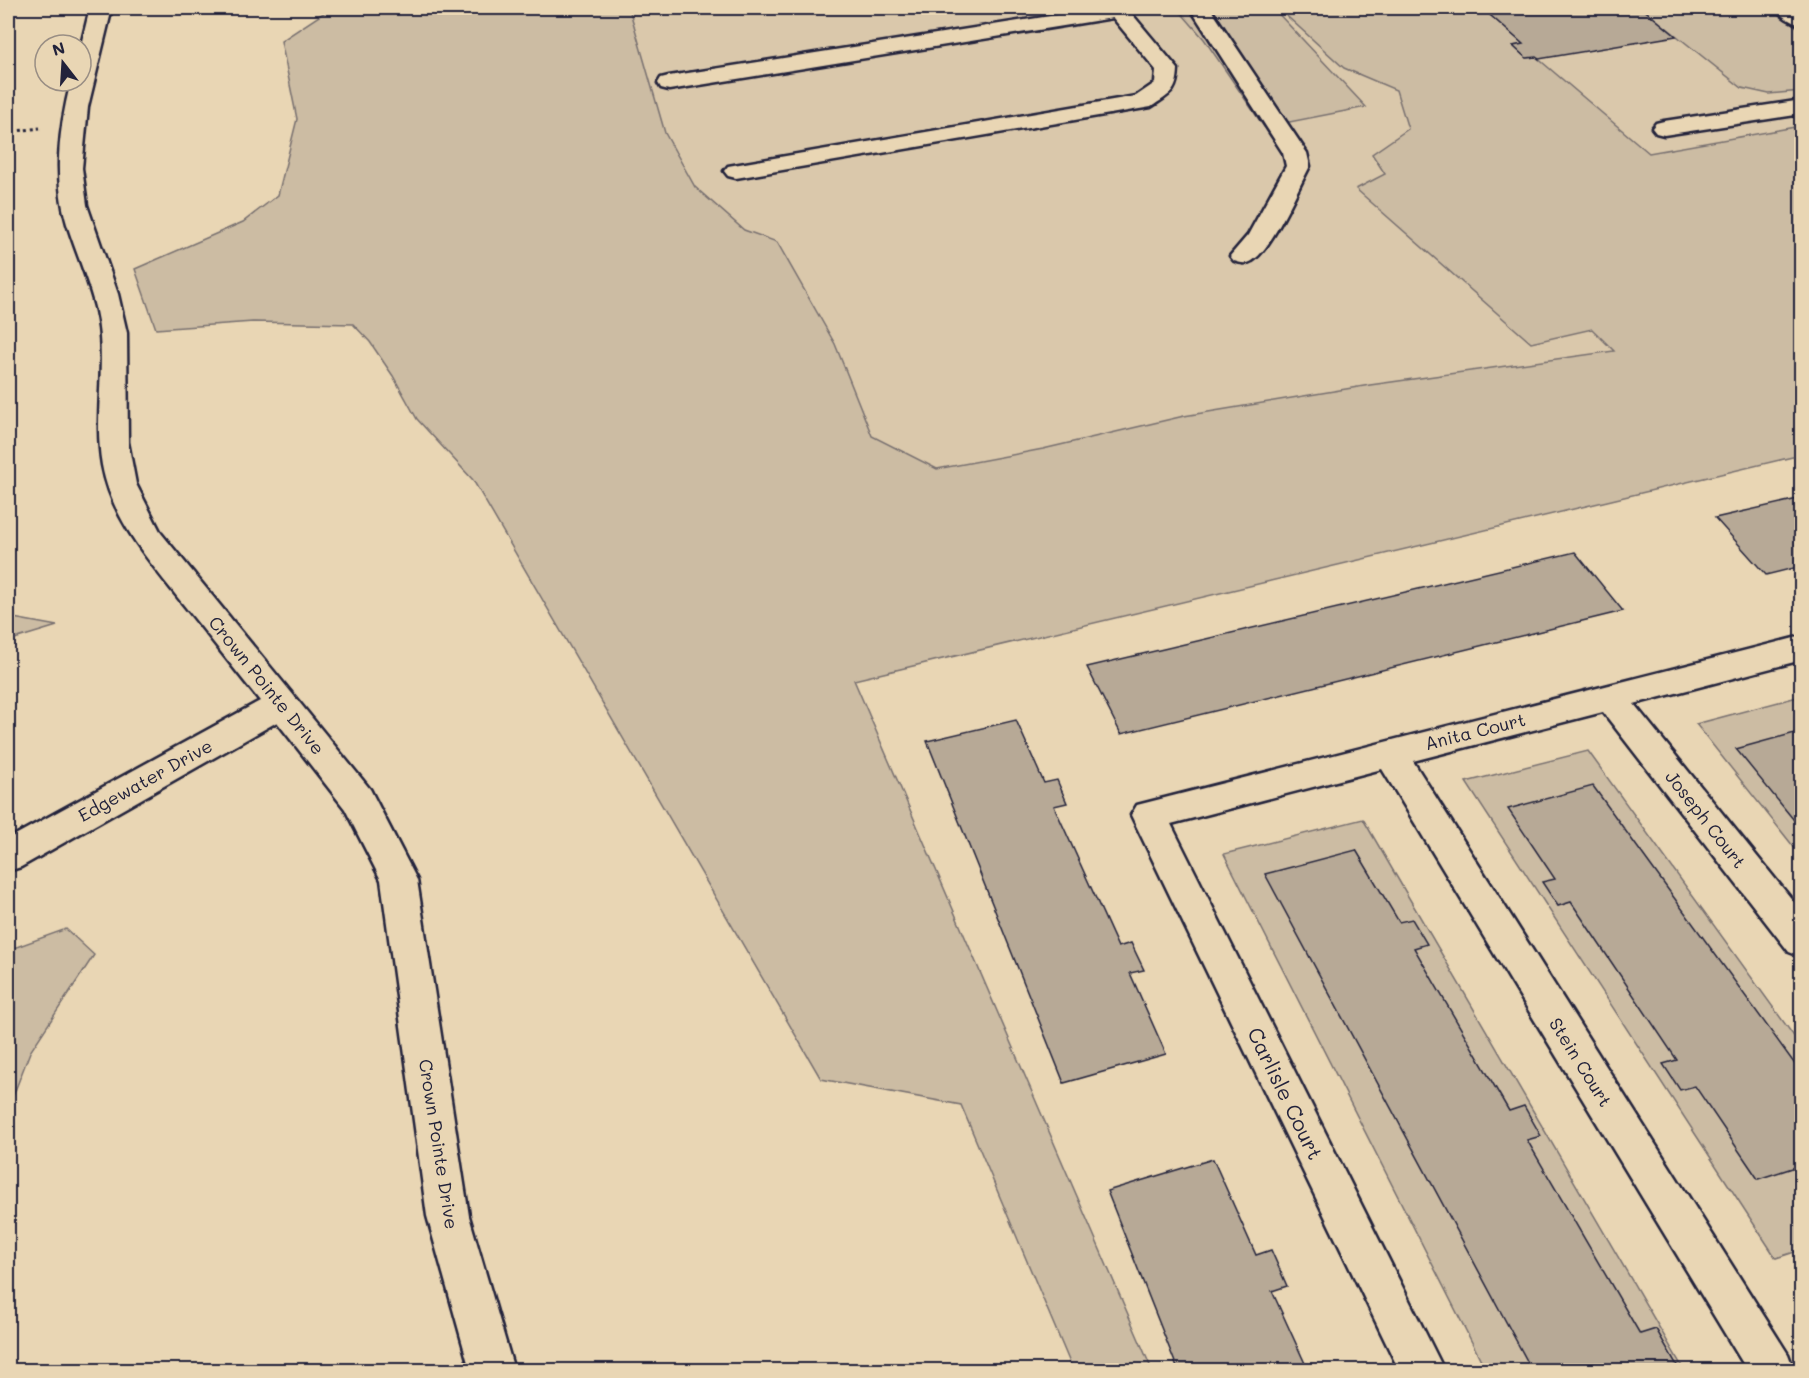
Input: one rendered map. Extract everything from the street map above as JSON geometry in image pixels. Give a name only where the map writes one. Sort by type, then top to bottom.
[{"type":"street","name":"Crown Pointe Drive","points":[[101,8],[72,130],[69,170],[73,199],[101,284],[114,337],[114,426],[120,482],[130,510],[150,541],[358,798],[399,880],[448,1216],[492,1371]]},
{"type":"street","points":[[1200,8],[1295,153],[1298,166],[1260,238],[1242,256]]},
{"type":"street","points":[[1786,8],[1802,19]]},
{"type":"street","points":[[669,83],[1117,9],[1167,69],[1166,86],[1143,102],[736,171]]},
{"type":"street","points":[[1664,128],[1802,107]]},
{"type":"street","name":"Anita Court","points":[[1149,815],[1802,648]]},
{"type":"street","name":"Joseph Court","points":[[1611,697],[1802,941]]},
{"type":"street","name":"Edgewater Drive","points":[[8,856],[282,704]]},
{"type":"street","name":"Stein Court","points":[[1390,753],[1772,1371]]},
{"type":"street","name":"Carlisle Court","points":[[1149,815],[1422,1371]]},
{"type":"path","points":[[8,132],[41,128]]},
{"type":"shaded area","points":[[331,8],[629,8],[665,133],[695,187],[744,230],[777,242],[835,344],[872,436],[937,469],[1043,449],[1184,416],[1370,385],[1614,351],[1592,329],[1531,343],[1356,189],[1385,174],[1372,154],[1408,129],[1396,90],[1344,68],[1278,8],[1482,8],[1523,44],[1513,46],[1526,58],[1536,57],[1649,153],[1801,126],[1801,455],[854,680],[1152,1370],[1073,1370],[961,1105],[821,1079],[473,480],[417,419],[393,376],[370,342],[353,324],[253,322],[156,329],[135,269],[243,222],[278,195],[297,119],[281,41]]},
{"type":"shaded area","points":[[563,8],[1801,8],[1801,401],[769,624]]},
{"type":"shaded area","points":[[1177,8],[1273,8],[1366,107],[1264,127],[1204,39]]},
{"type":"shaded area","points":[[1642,8],[1771,8],[1801,30],[1801,91],[1769,94],[1742,88]]},
{"type":"shaded area","points":[[8,617],[57,626],[8,641]]},
{"type":"shaded area","points":[[1801,696],[1801,856],[1696,724]]},
{"type":"shaded area","points":[[1588,751],[1801,1046],[1801,1250],[1776,1258],[1466,782]]},
{"type":"shaded area","points":[[1363,819],[1684,1370],[1486,1370],[1224,854]]},
{"type":"shaded area","points":[[66,929],[94,955],[30,1052],[8,1109],[8,950]]},
{"type":"building","points":[[1482,8],[1642,8],[1676,36],[1539,59],[1526,58],[1513,46],[1523,44]]},
{"type":"building","points":[[1802,498],[1802,566],[1766,575],[1715,518]]},
{"type":"building","points":[[1575,552],[1623,611],[1121,734],[1087,667]]},
{"type":"building","points":[[1016,720],[1044,783],[1057,780],[1067,803],[1054,806],[1118,947],[1131,943],[1144,970],[1130,973],[1166,1054],[1064,1083],[927,741]]},
{"type":"building","points":[[1802,731],[1802,830],[1736,749]]},
{"type":"building","points":[[1593,786],[1802,1074],[1802,1165],[1758,1179],[1695,1086],[1680,1090],[1663,1064],[1677,1060],[1571,902],[1558,906],[1542,882],[1555,879],[1508,809]]},
{"type":"building","points":[[1356,850],[1399,922],[1412,919],[1427,944],[1414,948],[1509,1111],[1524,1106],[1541,1136],[1527,1140],[1640,1334],[1656,1329],[1678,1367],[1668,1370],[1532,1370],[1265,874]]},
{"type":"building","points":[[1213,1159],[1256,1255],[1271,1250],[1287,1286],[1272,1291],[1308,1370],[1178,1370],[1107,1191]]}]
